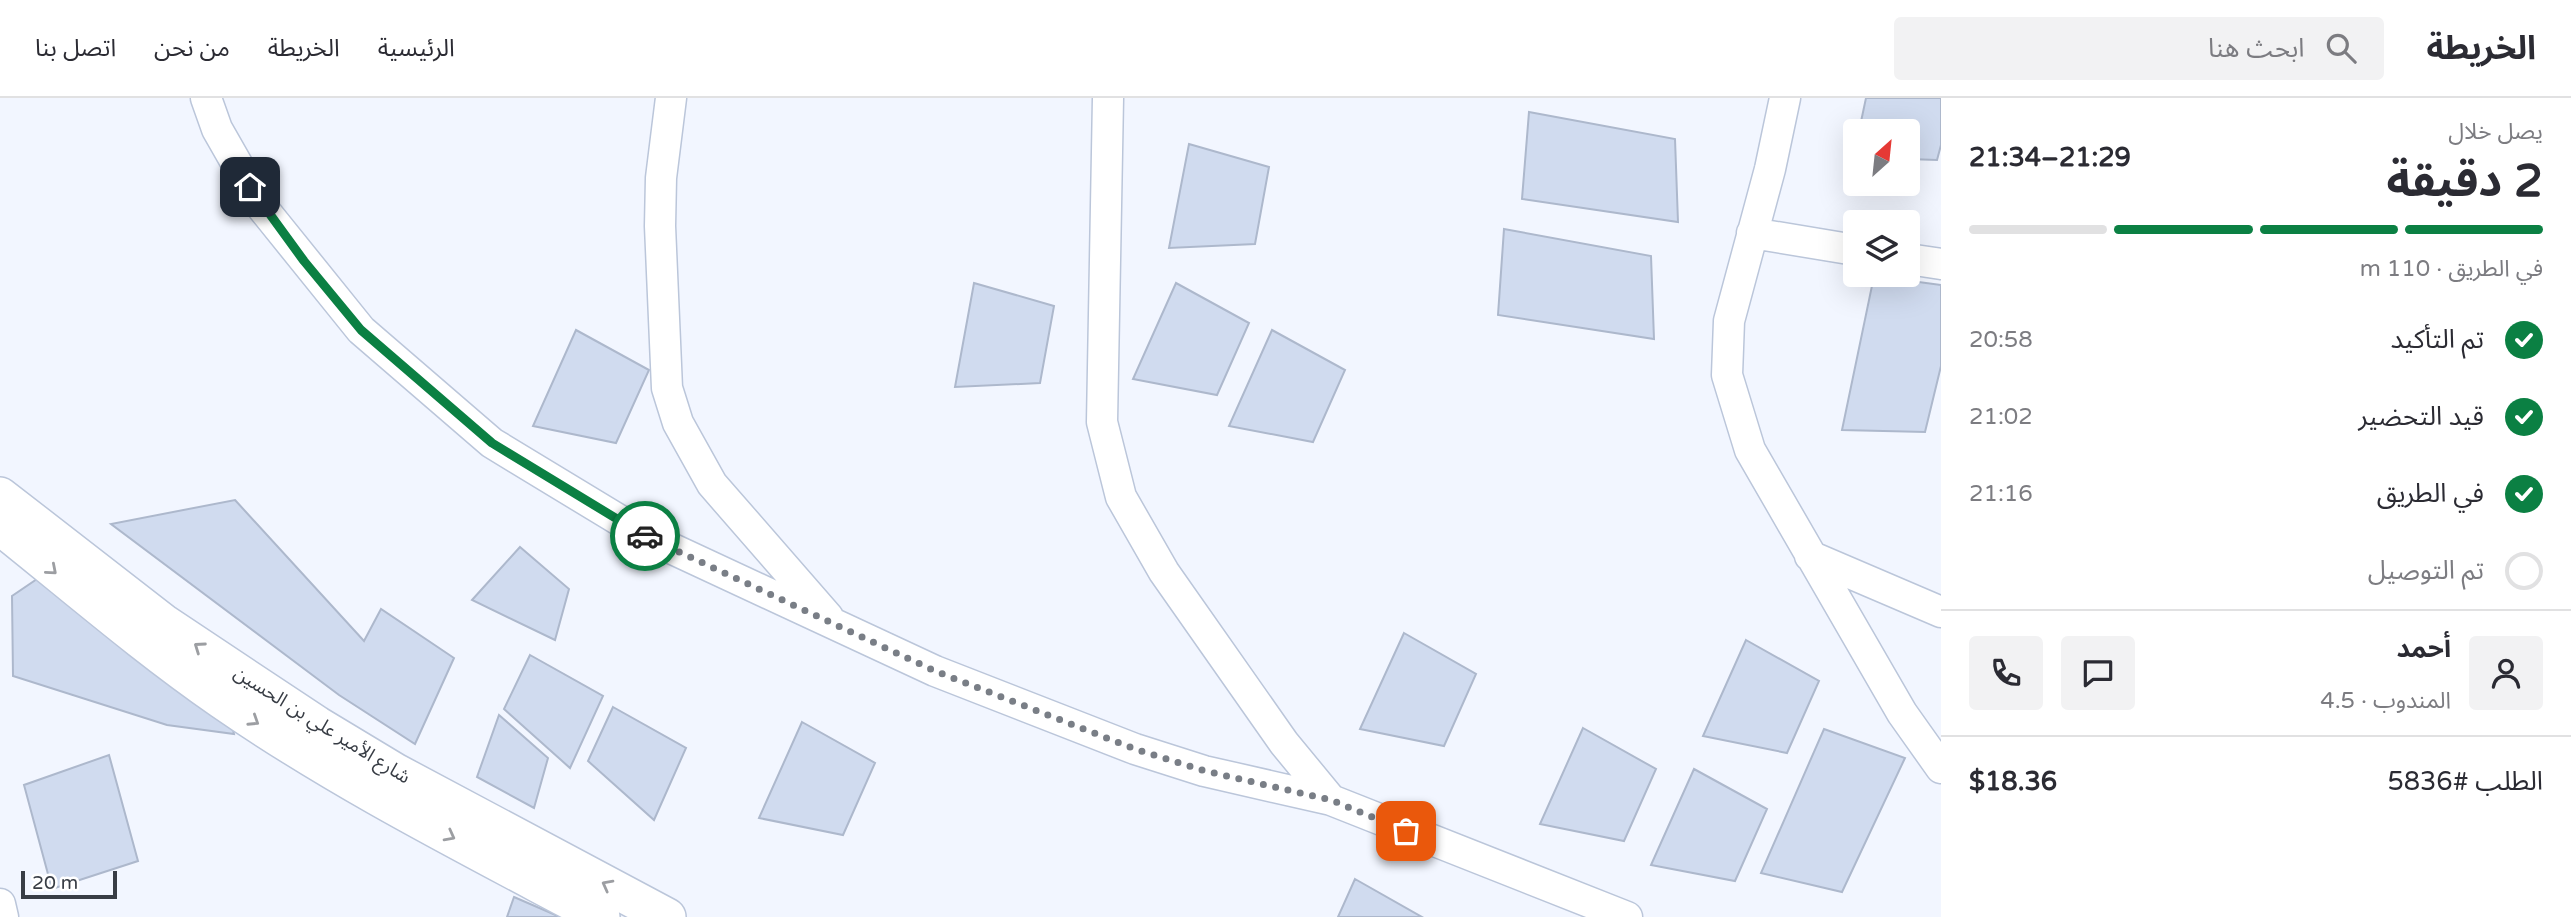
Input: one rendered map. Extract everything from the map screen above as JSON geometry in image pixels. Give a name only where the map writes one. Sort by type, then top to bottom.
[{"type":"street","points":[[206,98],[217,129],[261,206],[361,330],[492,443],[647,537],[935,671],[1135,749],[1205,771],[1331,800],[1627,917]]},
{"type":"street","points":[[671,98],[661,177],[660,226],[667,388],[678,423],[712,484],[838,628]]},
{"type":"street","points":[[1108,98],[1101,422],[1121,496],[1164,572],[1284,743],[1331,800]]},
{"type":"street","points":[[1785,98],[1729,321],[1727,375],[1750,450],[1902,713],[1941,768]]},
{"type":"street","points":[[1752,233],[1843,248]]},
{"type":"street","points":[[1920,261],[1941,264]]},
{"type":"street","name":"شارع الأمير علي بن الحسين","points":[[0,496],[166,624],[317,725],[395,772],[667,917]]},
{"type":"street","name":"شارع الأمير علي بن الحسين","points":[[0,526],[148,647],[289,744],[379,799],[601,917]]},
{"type":"street","points":[[1810,556],[1941,612]]},
{"type":"street","points":[[0,904],[2,917]]},
{"type":"building","points":[[1866,98],[1941,98],[1941,145],[1937,160],[1920,159],[1920,119],[1862,119]]},
{"type":"building","points":[[1529,112],[1675,139],[1678,222],[1522,199]]},
{"type":"building","points":[[1189,144],[1269,167],[1255,244],[1169,248]]},
{"type":"building","points":[[1504,229],[1651,256],[1654,339],[1498,315]]},
{"type":"building","points":[[1920,282],[1941,285],[1941,366],[1925,432],[1842,430],[1872,287],[1920,287]]},
{"type":"building","points":[[974,283],[1054,306],[1040,383],[955,387]]},
{"type":"building","points":[[1176,283],[1249,323],[1217,395],[1133,379]]},
{"type":"building","points":[[576,330],[649,370],[616,443],[533,426]]},
{"type":"building","points":[[1272,330],[1345,370],[1313,442],[1229,426]]},
{"type":"building","points":[[235,500],[364,641],[381,609],[454,658],[415,744],[339,695],[111,524]]},
{"type":"building","points":[[520,547],[569,589],[555,640],[472,600]]},
{"type":"building","points":[[43,575],[230,715],[234,734],[167,725],[13,676],[12,596]]},
{"type":"building","points":[[1404,633],[1476,674],[1444,746],[1360,729]]},
{"type":"building","points":[[1746,640],[1819,681],[1787,753],[1703,736]]},
{"type":"building","points":[[530,655],[603,696],[570,768],[504,709]]},
{"type":"building","points":[[613,707],[686,748],[654,820],[588,761]]},
{"type":"building","points":[[499,715],[548,758],[534,808],[477,777]]},
{"type":"building","points":[[802,722],[875,763],[843,835],[759,818]]},
{"type":"building","points":[[1583,728],[1656,769],[1624,841],[1540,824]]},
{"type":"building","points":[[1824,729],[1905,758],[1842,892],[1761,873]]},
{"type":"building","points":[[109,755],[138,861],[52,889],[24,785]]},
{"type":"building","points":[[1694,769],[1767,809],[1735,881],[1651,865]]},
{"type":"building","points":[[1355,879],[1422,917],[1338,917]]},
{"type":"building","points":[[514,897],[560,917],[507,917]]},
{"type":"way so far","points":[[645,536],[935,671],[1135,749],[1205,771],[1331,800],[1406,831]]},
{"type":"route","points":[[250,187],[261,206],[361,330],[492,443],[645,536]]}]
